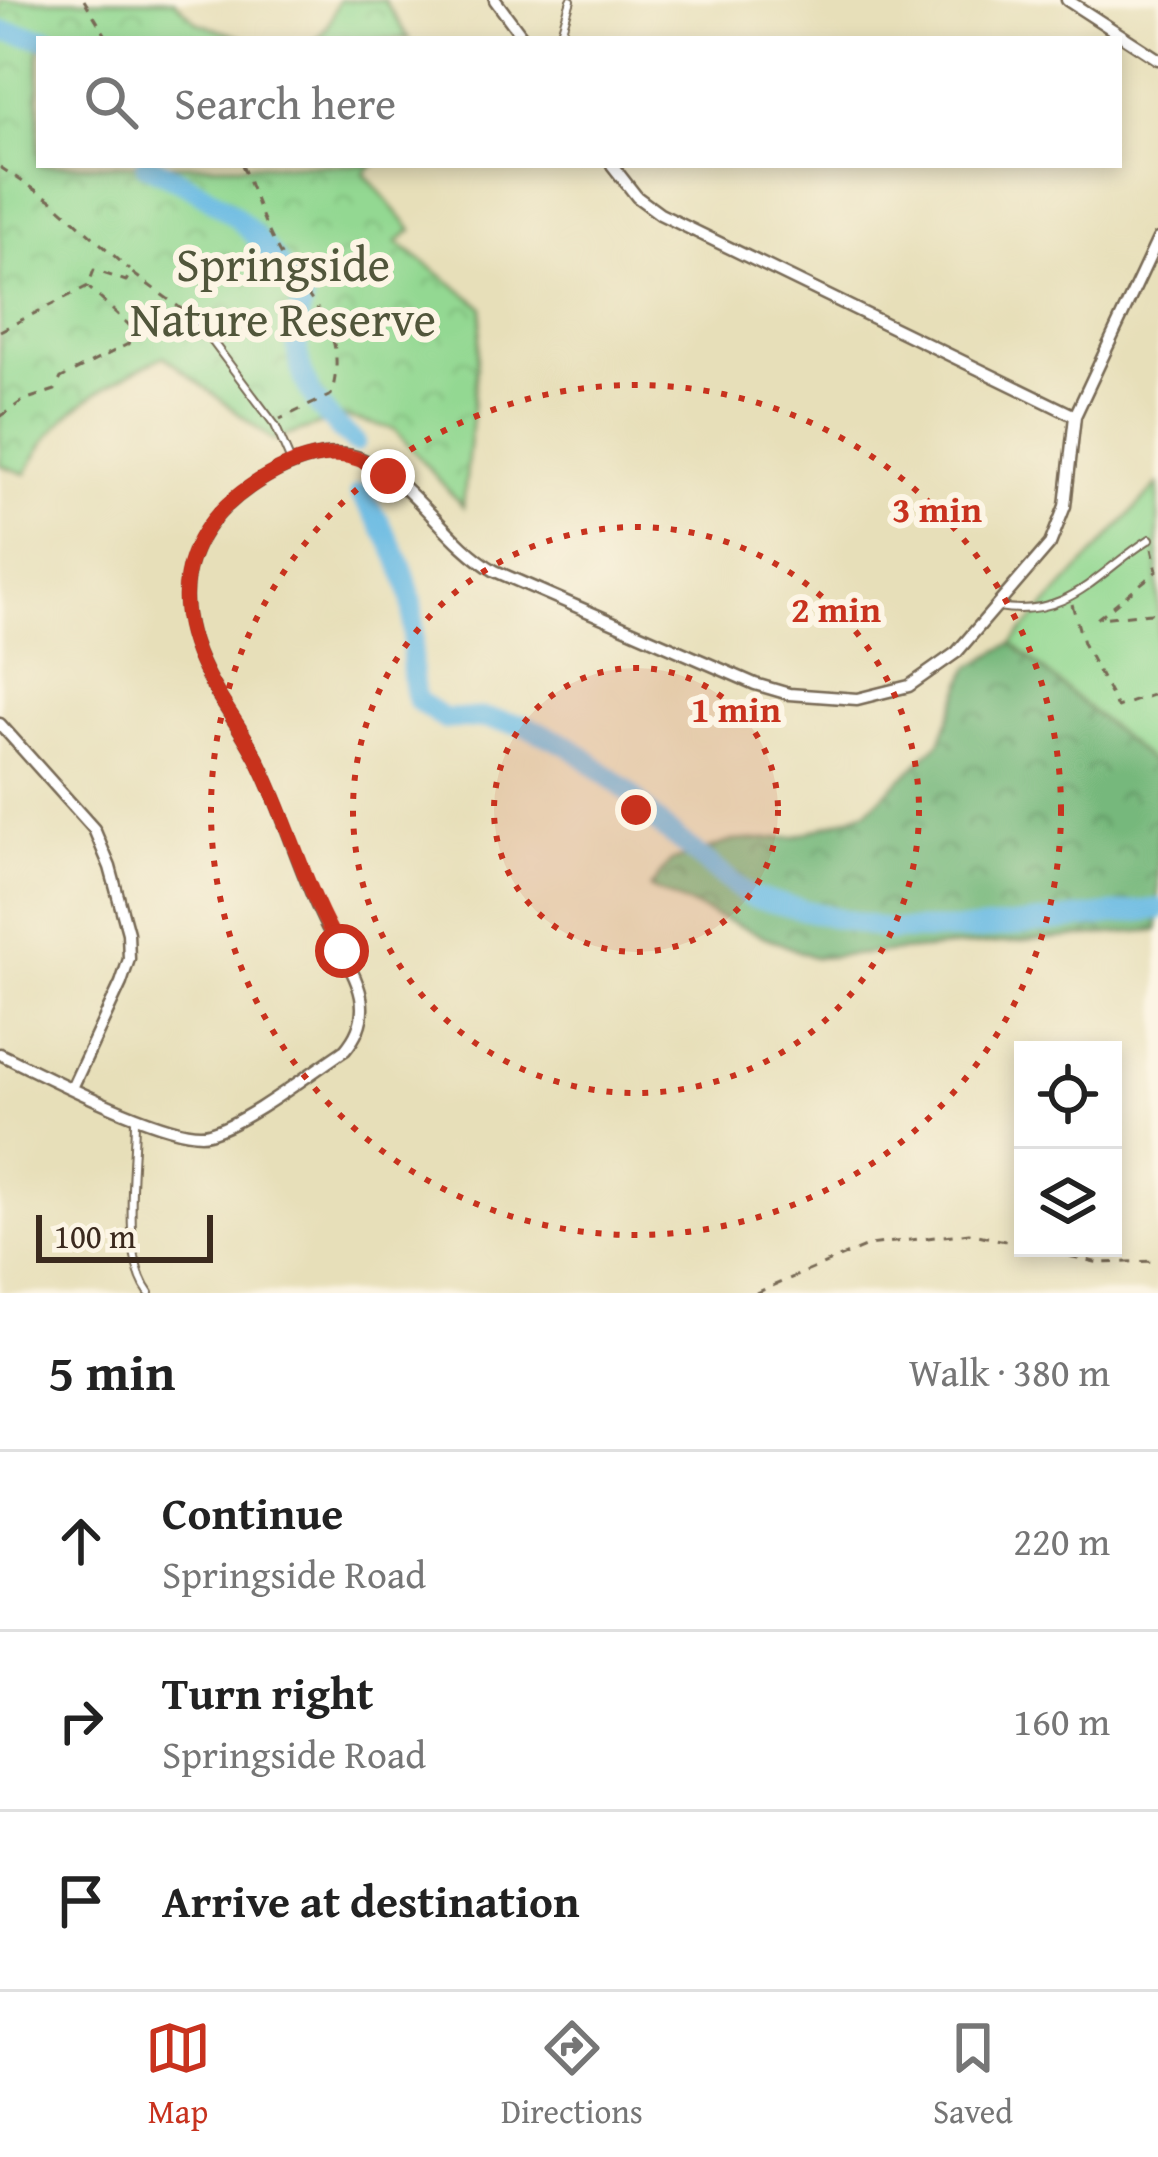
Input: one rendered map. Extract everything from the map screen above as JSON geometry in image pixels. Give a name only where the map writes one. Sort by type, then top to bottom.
[{"type":"street","points":[[495,0],[522,36]]},
{"type":"street","points":[[1067,0],[1158,59]]},
{"type":"street","points":[[614,168],[637,197],[660,214],[1075,416]]},
{"type":"street","points":[[0,1054],[135,1115],[185,1134],[208,1134],[345,1050],[363,1014],[358,980],[326,925],[260,764],[207,676],[185,622],[187,569],[205,529],[241,493],[292,464],[328,454],[361,458],[404,490],[456,544],[495,571],[755,684],[804,698],[856,699],[910,686],[957,652],[1044,553],[1060,525],[1075,416],[1158,238]]},
{"type":"street","points":[[0,724],[94,829],[128,933],[122,983],[72,1088]]},
{"type":"lane","points":[[560,36],[572,0]]},
{"type":"lane","points":[[197,321],[272,421],[292,464]]},
{"type":"lane","points":[[998,607],[1037,610],[1085,590],[1150,539]]},
{"type":"lane","points":[[135,1115],[133,1253],[138,1279],[149,1293]]},
{"type":"path","points":[[84,0],[105,36]]},
{"type":"path","points":[[0,167],[54,202],[131,272],[197,321]]},
{"type":"path","points":[[243,168],[279,253],[331,326],[338,364],[331,395],[272,421]]},
{"type":"path","points":[[0,331],[88,286],[94,270],[126,280],[131,272]]},
{"type":"path","points":[[0,417],[24,400],[55,389],[61,378],[142,337],[88,286]]},
{"type":"path","points":[[1150,539],[1157,570],[1098,618],[1158,616]]},
{"type":"path","points":[[1070,596],[1083,644],[1117,707],[1158,693]]},
{"type":"path","points":[[756,1293],[869,1244],[969,1233],[1014,1243]]},
{"type":"path","points":[[1073,1257],[1099,1263],[1158,1261]]},
{"type":"green space","name":"Springside Nature Reserve","points":[[0,0],[174,0],[198,23],[237,36],[36,36],[36,168],[370,168],[364,173],[412,230],[397,242],[483,307],[463,507],[394,429],[343,417],[273,440],[164,356],[83,403],[51,433],[26,474],[0,465]]},
{"type":"green space","points":[[339,0],[384,0],[407,36],[319,36]]},
{"type":"green space","points":[[1158,484],[1158,768],[1012,643]]},
{"type":"green space","points":[[1012,643],[1158,768],[1158,930],[815,958],[650,888],[670,862],[732,841],[795,837],[867,811],[940,742],[969,668]]},
{"type":"waterway","points":[[0,31],[36,37]]},
{"type":"waterway","points":[[152,168],[218,204],[270,253],[303,300],[297,342],[305,380],[325,413],[355,442]]},
{"type":"waterway","points":[[360,494],[387,535],[407,583],[417,700],[444,719],[482,718],[523,725],[569,746],[750,897],[888,930],[975,930],[1158,909]]},
{"type":"route","points":[[342,951],[326,925],[260,764],[197,656],[185,622],[184,595],[187,569],[205,529],[258,482],[292,464],[328,454],[361,458],[388,476]]}]
